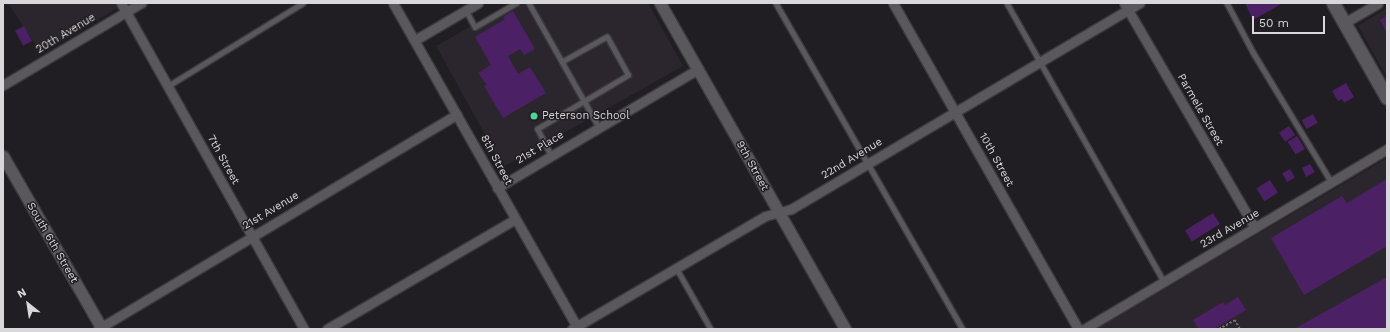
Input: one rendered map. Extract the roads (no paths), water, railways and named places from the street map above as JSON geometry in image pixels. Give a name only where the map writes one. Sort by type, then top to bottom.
[{"type":"main road","points":[[1333,3],[1387,98]]},
{"type":"street","name":"7th Street","points":[[121,3],[304,329]]},
{"type":"street","name":"20th Avenue","points":[[3,85],[141,3]]},
{"type":"street","name":"8th Street","points":[[394,3],[576,328]]},
{"type":"street","points":[[415,40],[478,3]]},
{"type":"street","name":"9th Street","points":[[660,3],[844,329]]},
{"type":"street","name":"10th Street","points":[[893,3],[1078,329]]},
{"type":"street","name":"22nd Avenue","points":[[576,328],[765,216],[791,209],[955,110],[1040,61],[1126,6],[1140,3]]},
{"type":"street","points":[[1344,23],[1378,3]]},
{"type":"street","name":"Parmele Street","points":[[1126,6],[1254,228]]},
{"type":"street","name":"21st Place","points":[[497,188],[698,69]]},
{"type":"street","name":"21st Avenue","points":[[100,328],[457,114]]},
{"type":"street","name":"23rd Avenue","points":[[1084,329],[1332,183],[1387,148]]},
{"type":"street","name":"South 6th Street","points":[[3,156],[100,328]]},
{"type":"street","points":[[327,329],[515,219]]},
{"type":"lane","points":[[168,86],[303,3]]},
{"type":"lane","points":[[466,10],[475,27],[516,3]]},
{"type":"lane","points":[[529,3],[599,127]]},
{"type":"lane","points":[[776,3],[962,329]]},
{"type":"lane","points":[[1007,3],[1164,282]]},
{"type":"lane","points":[[1227,3],[1253,52],[1332,183]]},
{"type":"lane","points":[[551,156],[537,129],[628,75],[607,37],[562,62]]},
{"type":"lane","points":[[677,269],[711,329]]},
{"type":"place","name":"Peterson School","points":[[534,116]]}]
